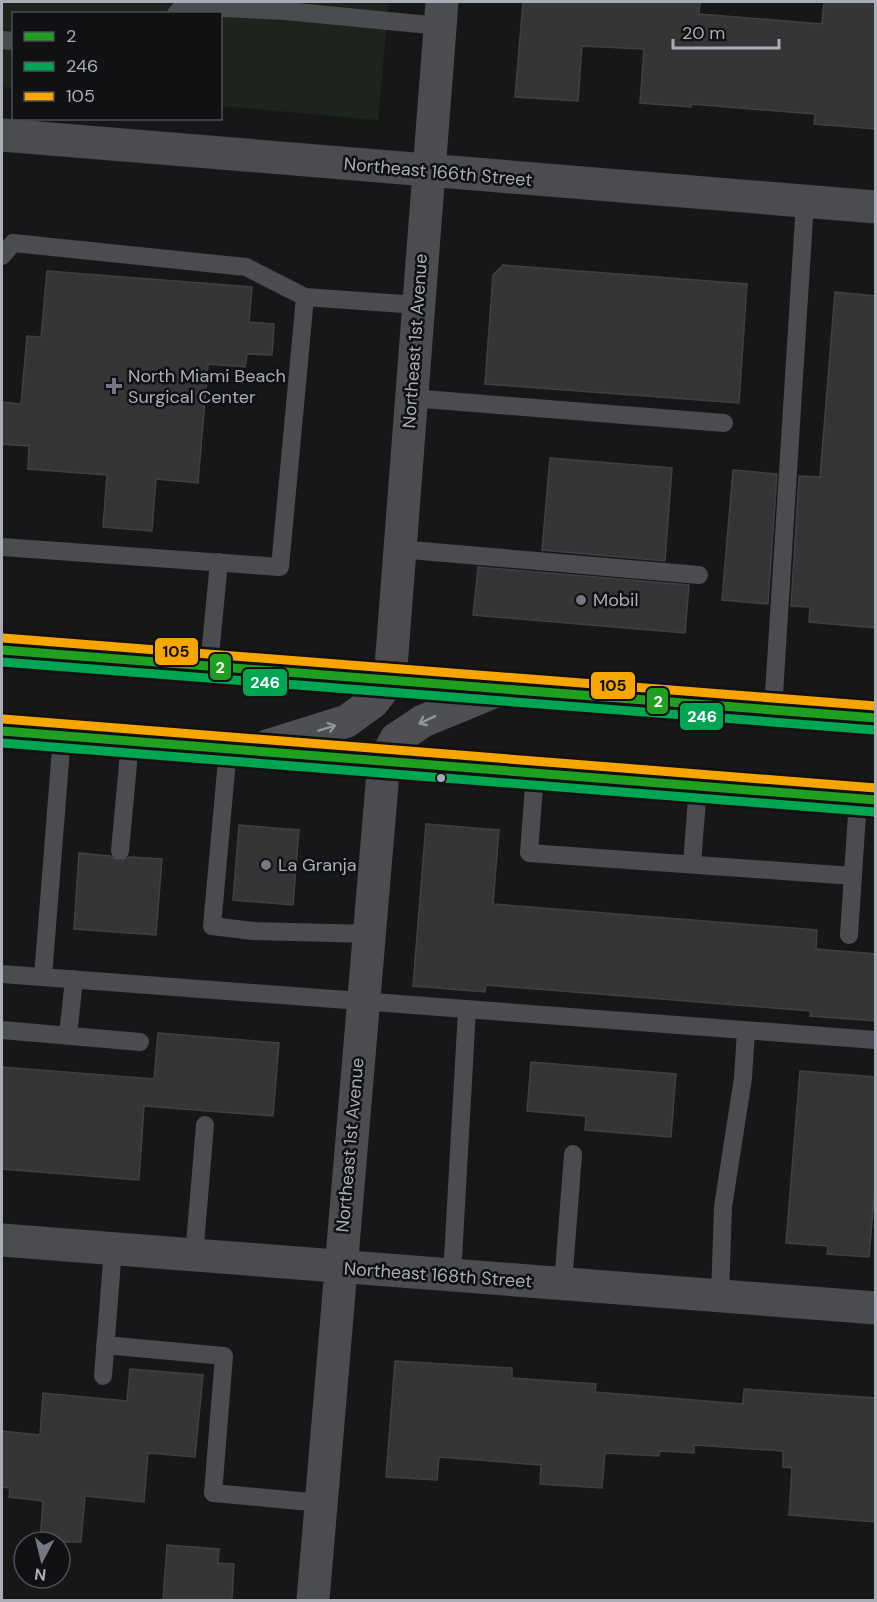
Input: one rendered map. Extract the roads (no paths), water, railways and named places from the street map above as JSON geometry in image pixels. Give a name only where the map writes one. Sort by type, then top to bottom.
[{"type":"main road","points":[[2,650],[876,718]]},
{"type":"main road","points":[[239,750],[347,721],[373,702],[390,680]]},
{"type":"main road","points":[[384,761],[396,739],[423,721],[500,689]]},
{"type":"main road","points":[[2,731],[867,800]]},
{"type":"street","name":"Northeast 1st Avenue","points":[[390,680],[441,14]]},
{"type":"street","name":"Northeast 166th Street","points":[[2,135],[876,207]]},
{"type":"street","name":"Northeast 1st Avenue","points":[[313,1600],[384,761]]},
{"type":"street","name":"Northeast 168th Street","points":[[2,1240],[876,1308]]},
{"type":"lane","points":[[178,12],[183,6],[286,11],[441,14]]},
{"type":"lane","points":[[773,710],[805,202]]},
{"type":"lane","points":[[2,256],[13,243],[246,267],[305,297],[418,305]]},
{"type":"lane","points":[[2,547],[280,567],[305,297]]},
{"type":"lane","points":[[411,398],[724,423]]},
{"type":"lane","points":[[399,549],[699,575]]},
{"type":"lane","points":[[209,666],[219,562]]},
{"type":"lane","points":[[43,977],[62,736]]},
{"type":"lane","points":[[120,851],[130,742]]},
{"type":"lane","points":[[239,750],[212,926],[253,931],[369,934]]},
{"type":"lane","points":[[535,774],[529,853],[853,876]]},
{"type":"lane","points":[[692,864],[698,786]]},
{"type":"lane","points":[[849,935],[853,876],[867,800]]},
{"type":"lane","points":[[2,974],[876,1040]]},
{"type":"lane","points":[[69,1036],[74,979]]},
{"type":"lane","points":[[452,1276],[467,1010]]},
{"type":"lane","points":[[2,1030],[140,1042]]},
{"type":"lane","points":[[720,1296],[723,1207],[743,1078],[746,1031]]},
{"type":"lane","points":[[194,1256],[205,1125]]},
{"type":"lane","points":[[563,1284],[573,1154]]},
{"type":"lane","points":[[103,1376],[113,1249]]},
{"type":"lane","points":[[105,1345],[224,1356],[213,1493],[321,1503]]},
{"type":"place","name":"North Miami Beach Surgical Center","points":[[114,386]]},
{"type":"place","name":"Mobil","points":[[581,600]]},
{"type":"place","name":"La Granja","points":[[266,865]]}]
